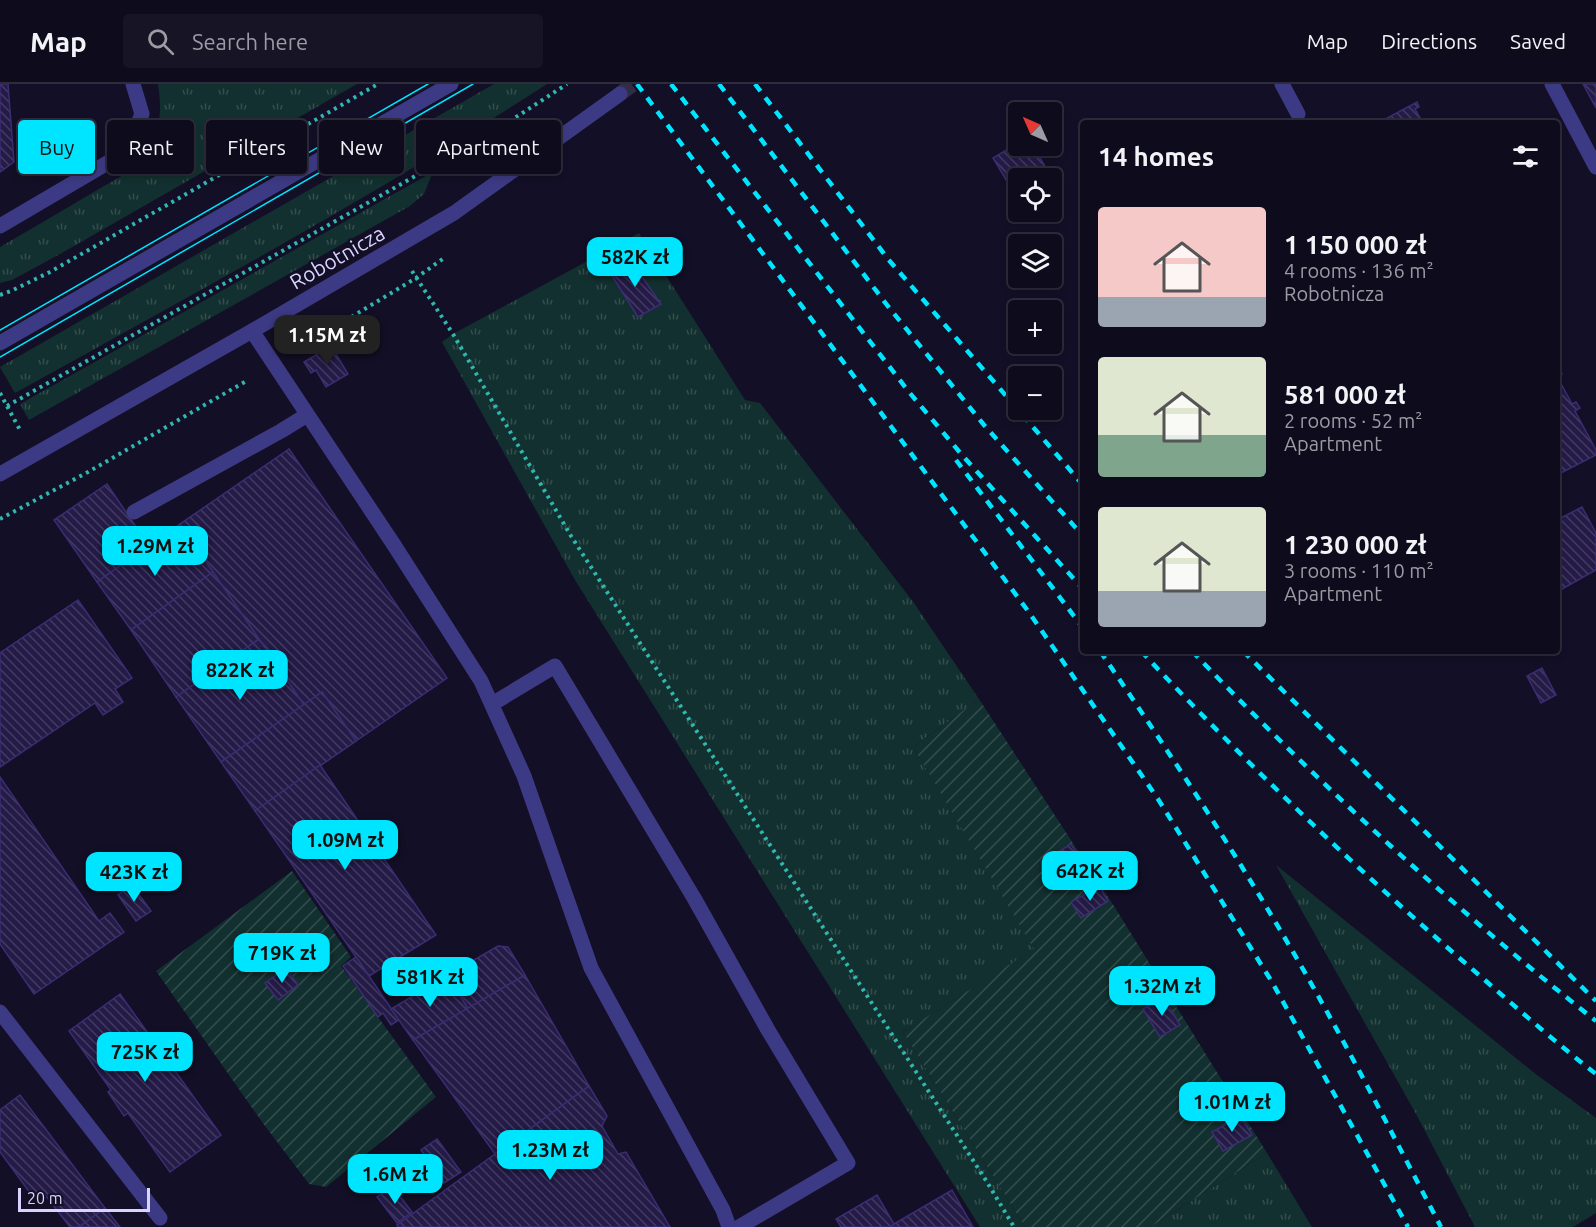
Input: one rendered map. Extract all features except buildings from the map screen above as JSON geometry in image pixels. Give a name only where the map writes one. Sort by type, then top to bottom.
[{"type":"street","points":[[0,226],[126,152],[142,114],[133,84]]},
{"type":"street","points":[[0,344],[451,84]]},
{"type":"street","points":[[1282,84],[1298,114]]},
{"type":"street","points":[[1552,84],[1596,167]]},
{"type":"street","name":"Robotnicza","points":[[0,474],[454,213],[620,93]]},
{"type":"street","points":[[252,331],[481,681],[524,776],[591,968],[723,1210],[729,1227]]},
{"type":"street","points":[[134,512],[307,415]]},
{"type":"street","points":[[492,704],[555,666],[688,888],[768,1030],[848,1163],[739,1227]]},
{"type":"street","points":[[0,1012],[160,1218]]},
{"type":"path","points":[[0,294],[50,272],[378,84]]},
{"type":"path","points":[[7,406],[489,134],[567,84]]},
{"type":"path","points":[[396,248],[453,334],[571,536],[981,1172],[1014,1227]]},
{"type":"path","points":[[0,519],[88,472],[254,376]]},
{"type":"green space","points":[[158,84],[357,84],[294,120],[206,120],[206,170],[60,254],[12,280],[0,283],[0,247],[124,174],[194,174],[194,120],[159,120]]},
{"type":"green space","points":[[494,84],[547,84],[490,120],[431,120]]},
{"type":"green space","points":[[416,129],[416,166],[404,173],[404,136]]},
{"type":"green space","points":[[337,174],[402,174],[217,281],[15,393],[0,367]]},
{"type":"green space","points":[[432,174],[424,194],[410,206],[29,420],[20,404]]},
{"type":"green space","points":[[639,233],[745,400],[760,403],[914,603],[979,699],[913,747],[1035,949],[903,1032],[1025,1227],[980,1227],[575,580],[442,342]]},
{"type":"green space","points":[[979,699],[1114,906],[1267,1153],[1150,1227],[1025,1227],[903,1032],[1034,949],[913,747]]},
{"type":"green space","points":[[1276,865],[1537,1075],[1596,1118],[1596,1213],[1573,1227],[1475,1227],[1415,1112]]},
{"type":"green space","points":[[292,871],[351,957],[341,966],[436,1097],[326,1187],[309,1184],[262,1122],[156,971]]},
{"type":"green space","points":[[1267,1153],[1312,1227],[1150,1227]]},
{"type":"tunnel","points":[[620,94],[633,84]]},
{"type":"tram line","points":[[0,330],[428,84]]},
{"type":"tram line","points":[[0,357],[473,84]]},
{"type":"railway","points":[[637,84],[1028,611],[1158,799],[1272,982],[1408,1227]]},
{"type":"railway","points":[[671,84],[909,392],[962,455],[1080,586]]},
{"type":"railway","points":[[719,84],[887,305],[984,425],[1080,533]]},
{"type":"railway","points":[[755,84],[888,259],[1080,482]]},
{"type":"railway","points":[[956,460],[1080,624]]},
{"type":"railway","points":[[1102,654],[1157,735],[1266,906],[1349,1052],[1441,1227]]},
{"type":"railway","points":[[1144,654],[1298,811],[1422,925],[1596,1074]]},
{"type":"railway","points":[[1195,654],[1288,749],[1388,843],[1490,934],[1596,1021]]},
{"type":"railway","points":[[1246,654],[1596,1001]]}]
